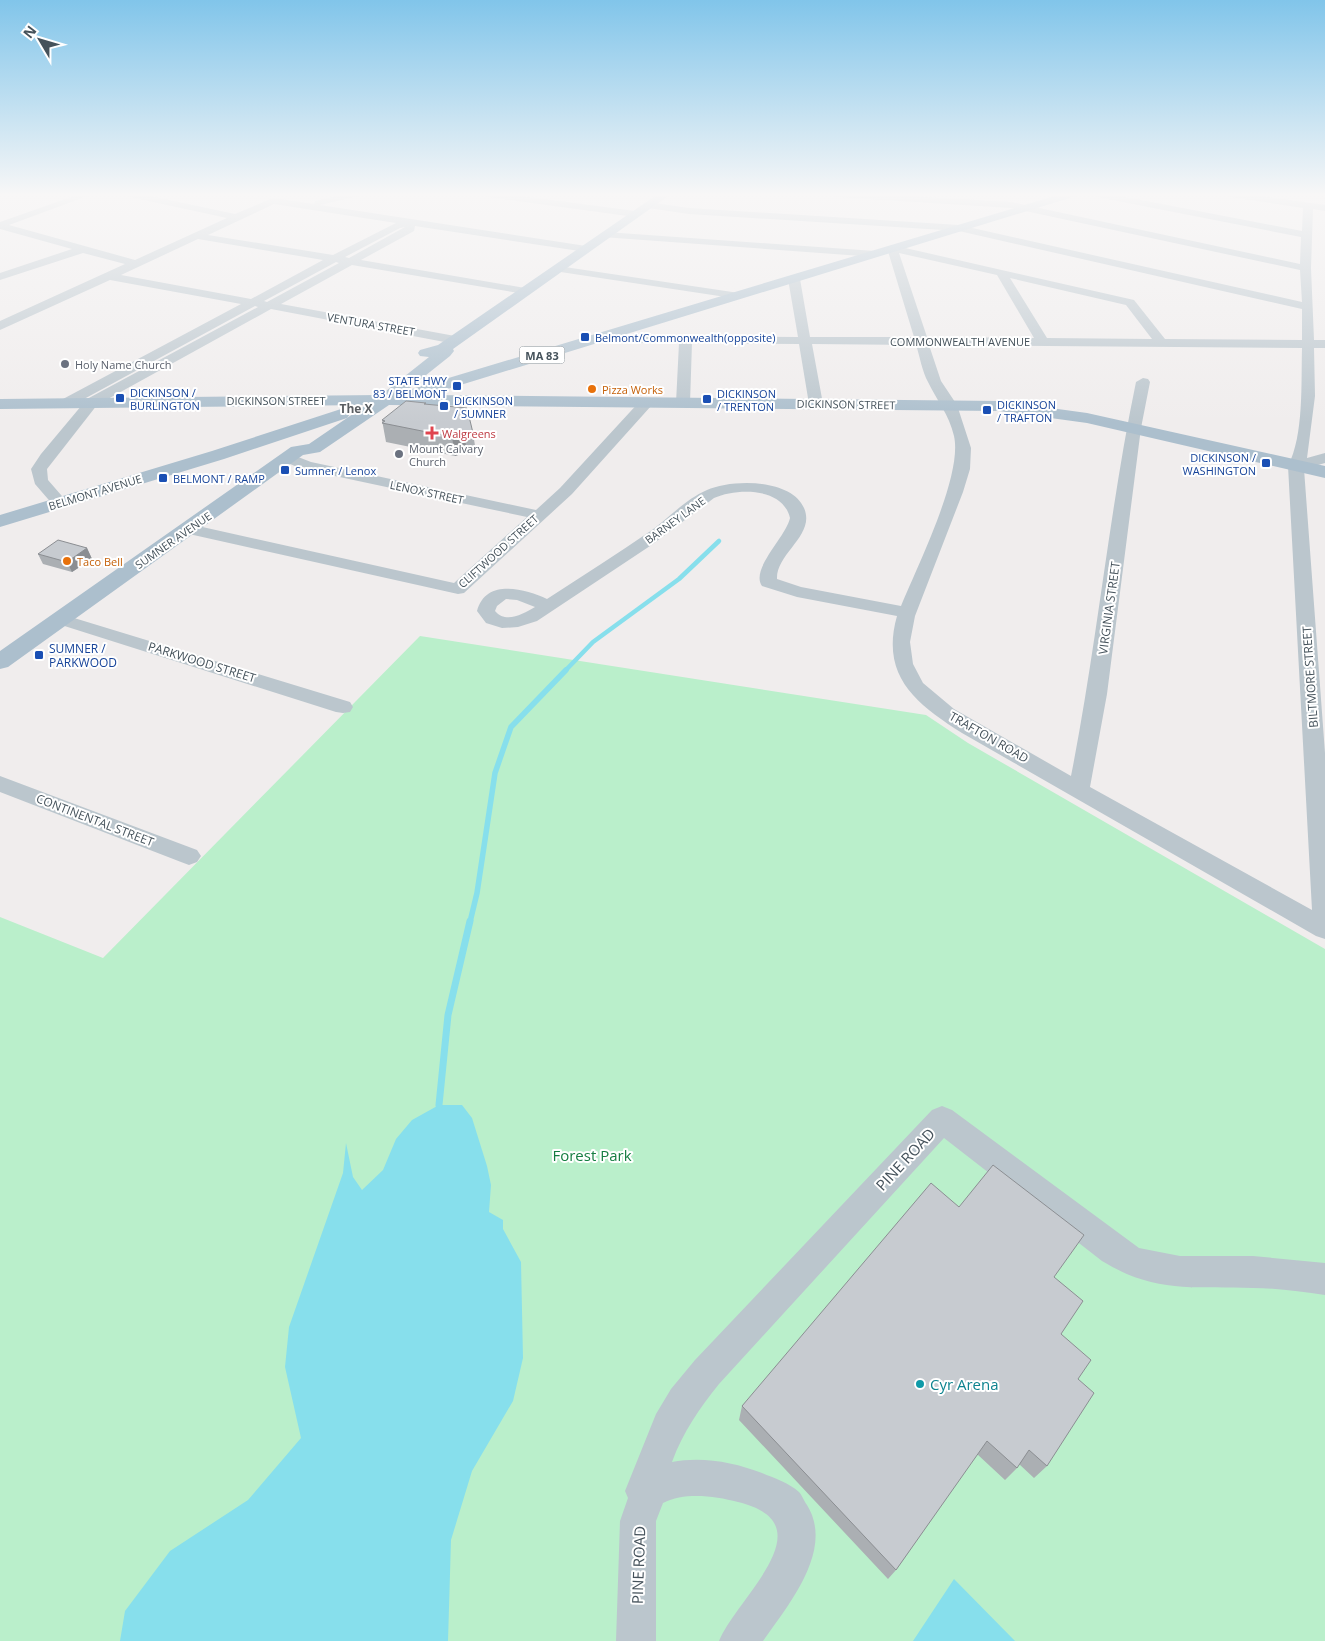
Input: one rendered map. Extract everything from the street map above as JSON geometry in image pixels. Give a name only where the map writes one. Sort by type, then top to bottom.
[{"type":"main road","name":"SUMNER AVENUE","points":[[0,662],[189,529],[290,454],[299,444],[400,371],[428,352],[449,344],[556,271]]},
{"type":"main road","name":"MA 83","points":[[385,400],[427,391],[821,271]]},
{"type":"main road","name":"SUMNER AVENUE","points":[[290,454],[314,448],[385,400],[446,351],[449,344]]},
{"type":"main road","name":"MA 83","points":[[400,371],[440,378],[476,375]]},
{"type":"main road","name":"DICKINSON STREET","points":[[0,404],[385,400],[950,405],[1034,410],[1134,428],[1325,472]]},
{"type":"main road","name":"BELMONT AVENUE","points":[[0,521],[218,455],[341,414]]},
{"type":"main road","points":[[260,440],[286,446],[290,454]]},
{"type":"main road","name":"BELMONT AVENUE","points":[[218,455],[248,450],[273,454],[290,454]]},
{"type":"street","points":[[0,277],[19,271]]},
{"type":"street","points":[[0,326],[121,271]]},
{"type":"street","points":[[68,402],[313,271]]},
{"type":"street","points":[[60,503],[40,481],[39,469],[46,457],[92,402],[333,271]]},
{"type":"street","points":[[406,271],[525,291]]},
{"type":"street","points":[[569,271],[739,296]]},
{"type":"street","name":"TRAFTON ROAD","points":[[899,271],[934,381],[950,405],[962,441],[964,454],[962,469],[950,506],[907,613],[901,636],[902,657],[924,696],[964,724],[1325,929]]},
{"type":"street","points":[[990,271],[1130,302],[1161,343]]},
{"type":"street","points":[[1164,271],[1311,301]]},
{"type":"street","points":[[1296,466],[1302,454],[1308,396],[1311,301],[1305,271]]},
{"type":"street","points":[[1001,273],[1042,342]]},
{"type":"street","name":"VENTURA STREET","points":[[109,276],[269,306],[449,344]]},
{"type":"street","points":[[794,279],[816,404]]},
{"type":"street","name":"COMMONWEALTH AVENUE","points":[[594,339],[1325,344]]},
{"type":"street","points":[[683,403],[686,339]]},
{"type":"street","name":"VIRGINIA STREET","points":[[1079,788],[1097,694],[1134,428],[1143,382]]},
{"type":"street","points":[[1308,396],[1325,396]]},
{"type":"street","name":"CLIFTWOOD STREET","points":[[189,529],[458,589],[566,491],[646,403]]},
{"type":"street","name":"LENOX STREET","points":[[290,454],[307,466],[539,515]]},
{"type":"street","points":[[1296,466],[1325,458]]},
{"type":"street","name":"BILTMORE STREET","points":[[1296,466],[1325,917]]},
{"type":"street","name":"BARNEY LANE","points":[[547,606],[648,540],[705,497],[722,490],[758,488],[778,494],[791,502],[797,510],[798,519],[796,528],[773,563],[768,575],[768,582],[797,592],[907,613]]},
{"type":"street","name":"PARKWOOD STREET","points":[[60,619],[343,707]]},
{"type":"street","name":"CONTINENTAL STREET","points":[[0,784],[189,856]]},
{"type":"street","name":"PINE ROAD","points":[[636,1641],[638,1521],[646,1498],[643,1491],[668,1426],[683,1401],[707,1372],[942,1119],[1113,1250],[1135,1264],[1164,1271],[1283,1273],[1325,1279]]},
{"type":"street","points":[[643,1491],[650,1491],[663,1483],[679,1479],[709,1479],[754,1488],[777,1498],[792,1510],[799,1532],[798,1545],[776,1589],[739,1641]]},
{"type":"green space","name":"Forest Park","points":[[420,636],[926,715],[968,743],[1325,949],[1325,1641],[0,1641],[0,917],[103,958]]},
{"type":"water","points":[[439,1105],[462,1105],[472,1118],[491,1185],[489,1212],[503,1220],[503,1229],[521,1262],[523,1358],[513,1401],[472,1471],[451,1540],[448,1641],[120,1641],[125,1611],[170,1551],[248,1500],[301,1438],[285,1367],[289,1327],[343,1173],[346,1143],[353,1177],[362,1190],[383,1170],[396,1139],[412,1120]]},
{"type":"water","points":[[954,1579],[1015,1641],[913,1641]]},
{"type":"building","points":[[406,401],[467,408],[473,433],[464,433],[452,437],[382,423],[385,421],[382,420]]},
{"type":"building","points":[[58,540],[87,548],[67,562],[38,554]]},
{"type":"building","name":"Cyr Arena","points":[[993,1165],[1084,1235],[1054,1277],[1083,1301],[1061,1334],[1091,1360],[1078,1379],[1094,1393],[1047,1466],[1029,1450],[1017,1468],[987,1441],[896,1570],[742,1406],[931,1183],[959,1207]]},
{"type":"waterway","points":[[565,671],[593,642],[679,579],[719,541]]},
{"type":"waterway","points":[[470,922],[477,893],[495,773],[511,727],[566,670]]},
{"type":"waterway","points":[[439,1105],[448,1015],[470,921]]},
{"type":"place","name":"Belmont/Commonwealth(opposite)","points":[[585,337]]},
{"type":"place","name":"Holy Name Church","points":[[65,364]]},
{"type":"place","name":"STATE HWY 83 / BELMONT","points":[[457,386]]},
{"type":"place","name":"Pizza Works","points":[[592,389]]},
{"type":"place","name":"DICKINSON / BURLINGTON","points":[[120,398]]},
{"type":"place","name":"DICKINSON / TRENTON","points":[[707,399]]},
{"type":"place","name":"DICKINSON / SUMNER","points":[[444,406]]},
{"type":"place","name":"DICKINSON / TRAFTON","points":[[987,410]]},
{"type":"place","name":"Walgreens","points":[[432,433]]},
{"type":"place","name":"Mount Calvary Church","points":[[399,454]]},
{"type":"place","name":"DICKINSON / WASHINGTON","points":[[1266,463]]},
{"type":"place","name":"Sumner / Lenox","points":[[285,470]]},
{"type":"place","name":"BELMONT / RAMP","points":[[163,478]]},
{"type":"place","name":"Taco Bell","points":[[67,561]]},
{"type":"place","name":"SUMNER / PARKWOOD","points":[[39,655]]},
{"type":"place","name":"Cyr Arena","points":[[920,1384]]},
{"type":"district","name":"The X","points":[[356,408]]}]
